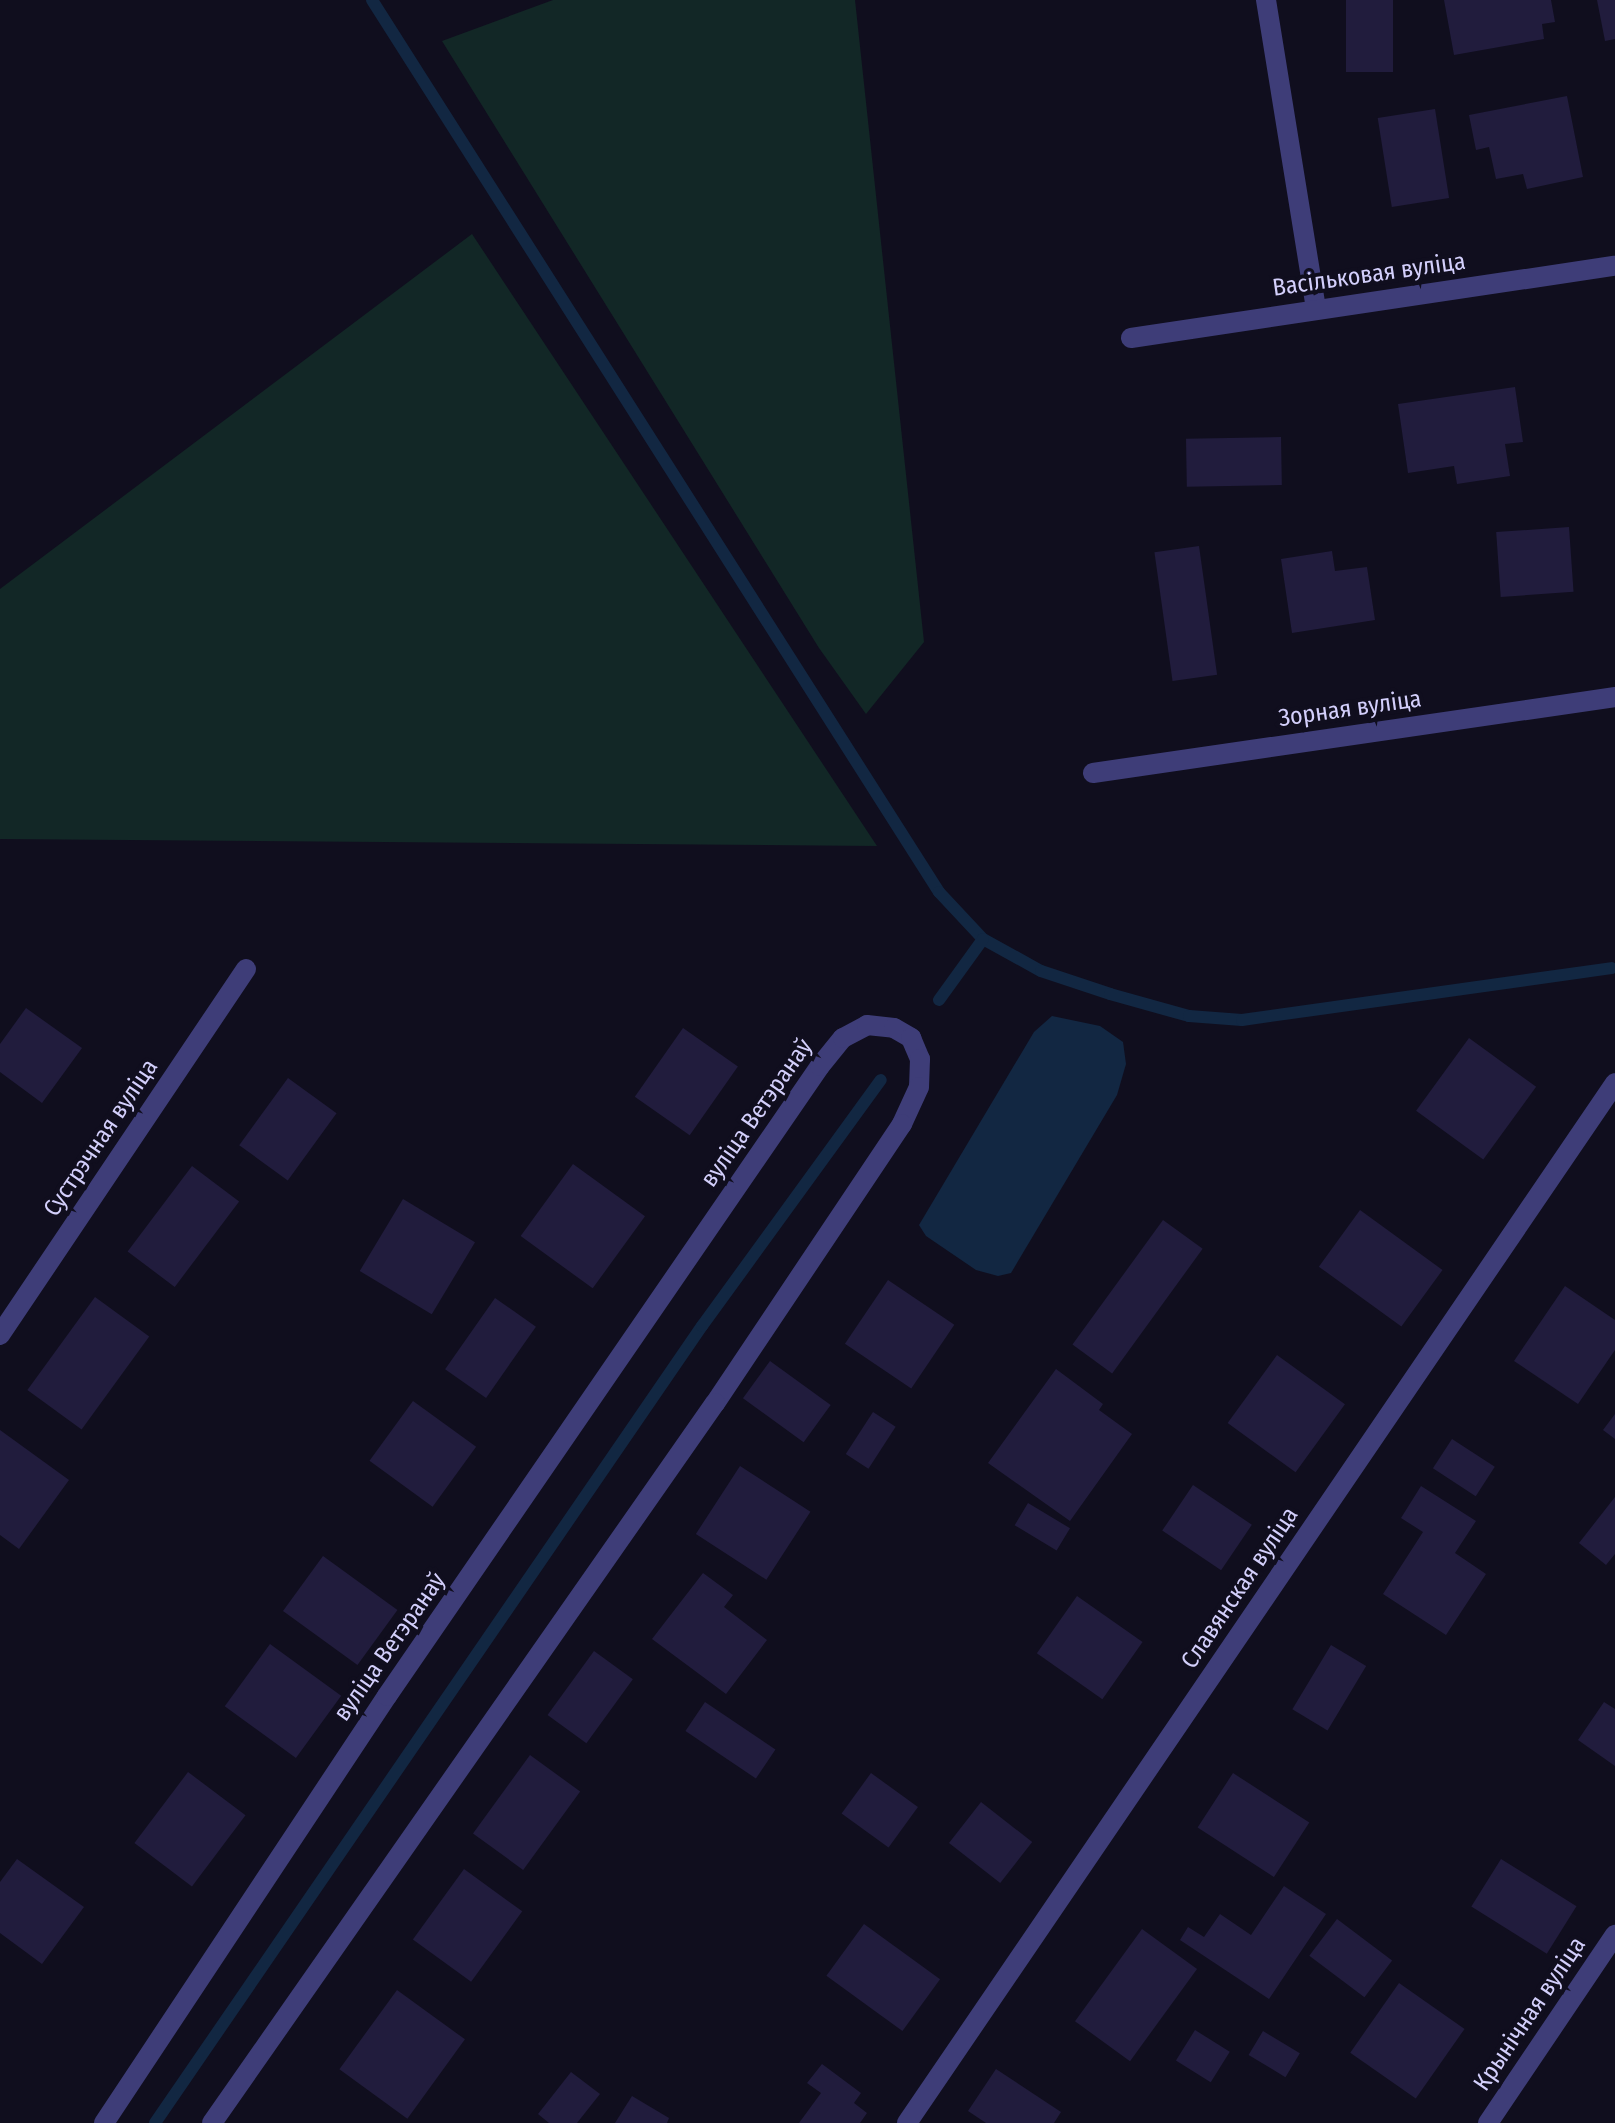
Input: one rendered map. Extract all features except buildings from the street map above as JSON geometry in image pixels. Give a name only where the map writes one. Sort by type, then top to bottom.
[{"type":"street","points":[[1266,0],[1316,309]]},
{"type":"street","name":"Васільковая вуліца","points":[[1131,338],[1615,266]]},
{"type":"street","name":"Зорная вуліца","points":[[1093,773],[1615,697]]},
{"type":"street","name":"Сустрэчная вуліца","points":[[0,1335],[246,969]]},
{"type":"street","name":"вуліца Ветэранаў","points":[[104,2123],[387,1696],[820,1066],[843,1038],[867,1025],[894,1028],[911,1038],[920,1059],[919,1087],[902,1124],[715,1403],[212,2123]]},
{"type":"street","name":"Славянская вуліца","points":[[907,2123],[1615,1083]]},
{"type":"street","name":"Крынічная вуліца","points":[[1488,2123],[1615,1935]]},
{"type":"green space","points":[[553,0],[855,0],[924,642],[866,714],[819,648],[442,41]]},
{"type":"green space","points":[[472,234],[877,846],[0,839],[0,589]]},
{"type":"water","points":[[1052,1016],[1100,1026],[1123,1042],[1126,1064],[1117,1095],[1011,1273],[998,1276],[976,1270],[926,1236],[919,1225],[1034,1032]]},
{"type":"waterway","points":[[372,0],[939,892],[983,939],[1041,971],[1110,994],[1189,1016],[1242,1020],[1611,968]]},
{"type":"waterway","points":[[939,1000],[983,939]]},
{"type":"waterway","points":[[155,2123],[702,1326],[881,1080]]}]
